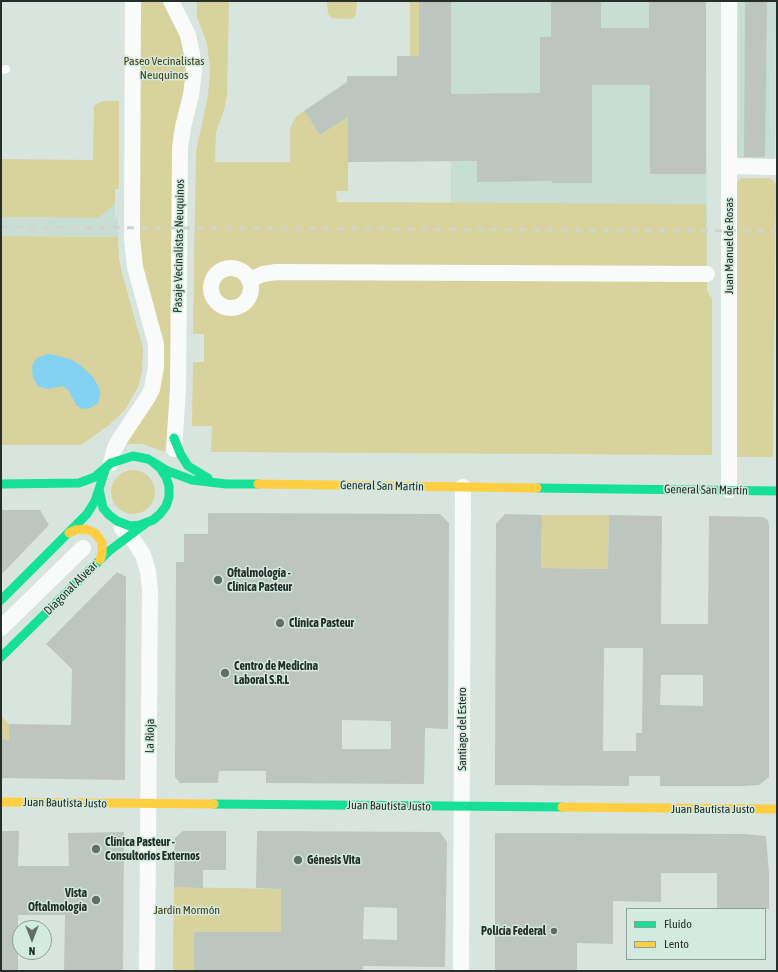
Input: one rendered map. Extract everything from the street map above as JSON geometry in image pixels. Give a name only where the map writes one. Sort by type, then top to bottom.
[{"type":"main road","points":[[174,438],[181,455],[193,470],[207,478],[226,484]]},
{"type":"main road","name":"General San Martín","points":[[1,484],[79,483],[91,479],[118,460],[133,456],[143,458],[174,474],[192,480],[226,484],[777,491]]},
{"type":"main road","points":[[152,462],[160,468],[166,477],[168,497]]},
{"type":"main road","points":[[1,600],[87,514],[95,501],[108,467]]},
{"type":"main road","points":[[99,489],[101,503],[109,515],[116,521],[126,525],[135,526],[144,524]]},
{"type":"main road","name":"Diagonal Alvear","points":[[1,657],[109,551],[144,524],[153,520],[160,514],[166,506],[168,497]]},
{"type":"main road","points":[[69,533],[75,530],[86,529],[95,533],[102,542],[102,554],[100,560]]},
{"type":"main road","name":"Juan Bautista Justo","points":[[1,802],[777,809]]},
{"type":"street","points":[[108,467],[120,439],[148,397],[153,383],[156,367],[156,344],[135,267],[132,243],[133,1]]},
{"type":"street","name":"Pasaje Vecinalistas Neuquinos","points":[[168,497],[174,481],[174,438],[178,389],[180,148],[183,127],[193,87],[194,71],[188,35],[171,1]]},
{"type":"street","name":"Juan Manuel de Rosas","points":[[728,1],[729,490]]},
{"type":"street","points":[[729,166],[777,167]]},
{"type":"street","points":[[250,280],[263,274],[276,272],[707,274]]},
{"type":"street","name":"Santiago del Estero","points":[[461,971],[463,487]]},
{"type":"street","name":"La Rioja","points":[[109,515],[129,535],[143,555],[148,572],[150,590],[148,971]]},
{"type":"street","points":[[1,628],[83,548]]},
{"type":"shaded area","points":[[410,1],[706,1],[707,262],[194,256],[195,202],[451,203],[451,56],[410,56]]},
{"type":"shaded area","points":[[738,1],[776,1],[775,156],[772,160],[738,158],[737,156]]},
{"type":"shaded area","points":[[115,204],[115,217],[118,217],[118,237],[1,236],[1,217],[98,218]]},
{"type":"green space","name":"Paseo Vecinalistas Neuquinos","points":[[140,1],[165,1],[180,30],[188,66],[172,410],[165,452],[142,444],[125,444],[157,384],[140,264]]},
{"type":"green space","points":[[197,1],[229,1],[227,97],[216,132],[215,162],[290,162],[290,132],[291,126],[296,117],[304,111],[320,135],[342,121],[342,110],[348,105],[348,191],[336,191],[337,202],[706,204],[707,290],[712,299],[712,455],[211,452],[212,426],[192,426],[193,362],[204,362],[204,334],[193,334],[196,151],[208,96],[210,70],[207,43],[197,17]]},
{"type":"green space","points":[[327,1],[357,1],[356,15],[350,19],[332,18],[328,14]]},
{"type":"green space","points":[[410,1],[419,1],[419,56],[410,56]]},
{"type":"green space","points":[[103,101],[119,101],[119,189],[115,189],[115,204],[98,218],[1,217],[1,159],[93,160],[94,107],[96,104]]},
{"type":"green space","points":[[742,178],[770,178],[776,184],[773,457],[736,457],[737,183]]},
{"type":"green space","points":[[1,236],[118,237],[119,258],[122,273],[143,348],[142,372],[138,387],[125,410],[109,425],[81,445],[1,445]]},
{"type":"green space","points":[[129,470],[137,470],[149,476],[155,488],[155,496],[149,508],[137,514],[129,514],[117,508],[111,496],[111,488],[117,476]]},
{"type":"green space","points":[[542,515],[609,515],[608,569],[541,568]]},
{"type":"green space","points":[[1,716],[9,724],[9,741],[1,738]]},
{"type":"green space","name":"Jardín Mormón","points":[[174,887],[281,889],[281,932],[194,932],[194,971],[173,971]]},
{"type":"water","points":[[48,354],[72,360],[92,376],[99,387],[100,395],[98,403],[90,408],[82,409],[76,405],[69,391],[63,386],[47,389],[38,386],[33,378],[32,367],[37,358]]},
{"type":"building","points":[[419,1],[451,1],[451,94],[540,93],[540,37],[551,37],[551,1],[601,1],[601,28],[649,28],[649,1],[706,1],[706,174],[650,174],[650,85],[592,85],[592,183],[552,183],[552,181],[477,182],[477,161],[348,162],[348,117],[320,135],[304,111],[347,82],[347,76],[397,76],[397,56],[419,56]]},
{"type":"building","points":[[745,1],[767,1],[765,157],[744,157]]},
{"type":"building","points":[[1,510],[40,510],[49,525],[1,575]]},
{"type":"building","points":[[208,513],[440,514],[449,523],[448,729],[425,728],[424,784],[266,783],[266,771],[219,771],[218,783],[180,783],[175,777],[176,562],[184,562],[184,534],[208,534]],"holes":[[[342,720],[391,721],[391,749],[342,749]]]},
{"type":"building","points":[[505,514],[542,515],[541,568],[608,569],[609,515],[662,516],[661,624],[708,624],[709,516],[763,517],[768,520],[769,777],[759,785],[743,786],[660,786],[660,776],[629,776],[629,786],[495,785],[496,524]],"holes":[[[604,648],[643,648],[642,733],[636,733],[636,751],[603,751]],[[661,675],[703,675],[703,706],[660,705]]]},
{"type":"building","points":[[117,572],[126,577],[125,780],[1,778],[1,738],[9,741],[9,724],[71,725],[72,669],[46,644]]},
{"type":"building","points":[[1,831],[19,831],[18,866],[69,866],[68,833],[124,832],[123,971],[64,971],[65,915],[18,915],[18,920],[12,920],[12,960],[18,960],[18,971],[1,971]]},
{"type":"building","points":[[183,831],[226,831],[226,870],[203,870],[203,888],[174,887],[175,838]]},
{"type":"building","points":[[257,831],[440,832],[447,842],[445,967],[363,966],[363,971],[194,971],[194,932],[281,932],[281,889],[256,888]],"holes":[[[364,907],[397,908],[397,940],[363,939]]]},
{"type":"building","points":[[495,833],[745,834],[766,836],[769,874],[769,909],[717,908],[717,873],[661,873],[661,902],[613,901],[613,944],[577,943],[577,971],[495,971]]},
{"type":"railway","points":[[1,227],[777,231]]},
{"type":"traffic: fast","points":[[174,438],[181,455],[188,466],[208,478]]},
{"type":"traffic: fast","points":[[1,484],[79,483],[95,477],[111,463],[133,456],[148,459],[168,471],[192,480],[226,484],[258,484]]},
{"type":"traffic: fast","points":[[105,470],[99,489],[103,508],[117,521],[130,526],[140,525],[153,520],[160,514],[166,506],[169,497],[169,486],[166,477],[160,468],[154,463]]},
{"type":"traffic: fast","points":[[537,488],[777,491]]},
{"type":"traffic: fast","points":[[1,600],[87,514],[95,501],[99,489]]},
{"type":"traffic: fast","points":[[1,657],[109,551],[145,524]]},
{"type":"traffic: fast","points":[[214,804],[562,807]]},
{"type":"traffic: slow","points":[[258,484],[537,488]]},
{"type":"traffic: slow","points":[[69,533],[75,530],[86,529],[95,533],[102,542],[102,554],[100,560]]},
{"type":"traffic: slow","points":[[1,802],[214,804]]},
{"type":"traffic: slow","points":[[562,807],[777,809]]},
{"type":"place","name":"Oftalmología - Clínica Pasteur","points":[[218,580]]},
{"type":"place","name":"Clínica Pasteur","points":[[280,623]]},
{"type":"place","name":"Centro de Medicina Laboral S.R.L","points":[[225,673]]},
{"type":"place","name":"Clínica Pasteur - Consultorios Externos","points":[[96,849]]},
{"type":"place","name":"Génesis Vita","points":[[298,860]]},
{"type":"place","name":"Vista Oftalmología","points":[[96,900]]},
{"type":"place","name":"Policía Federal","points":[[554,931]]}]
